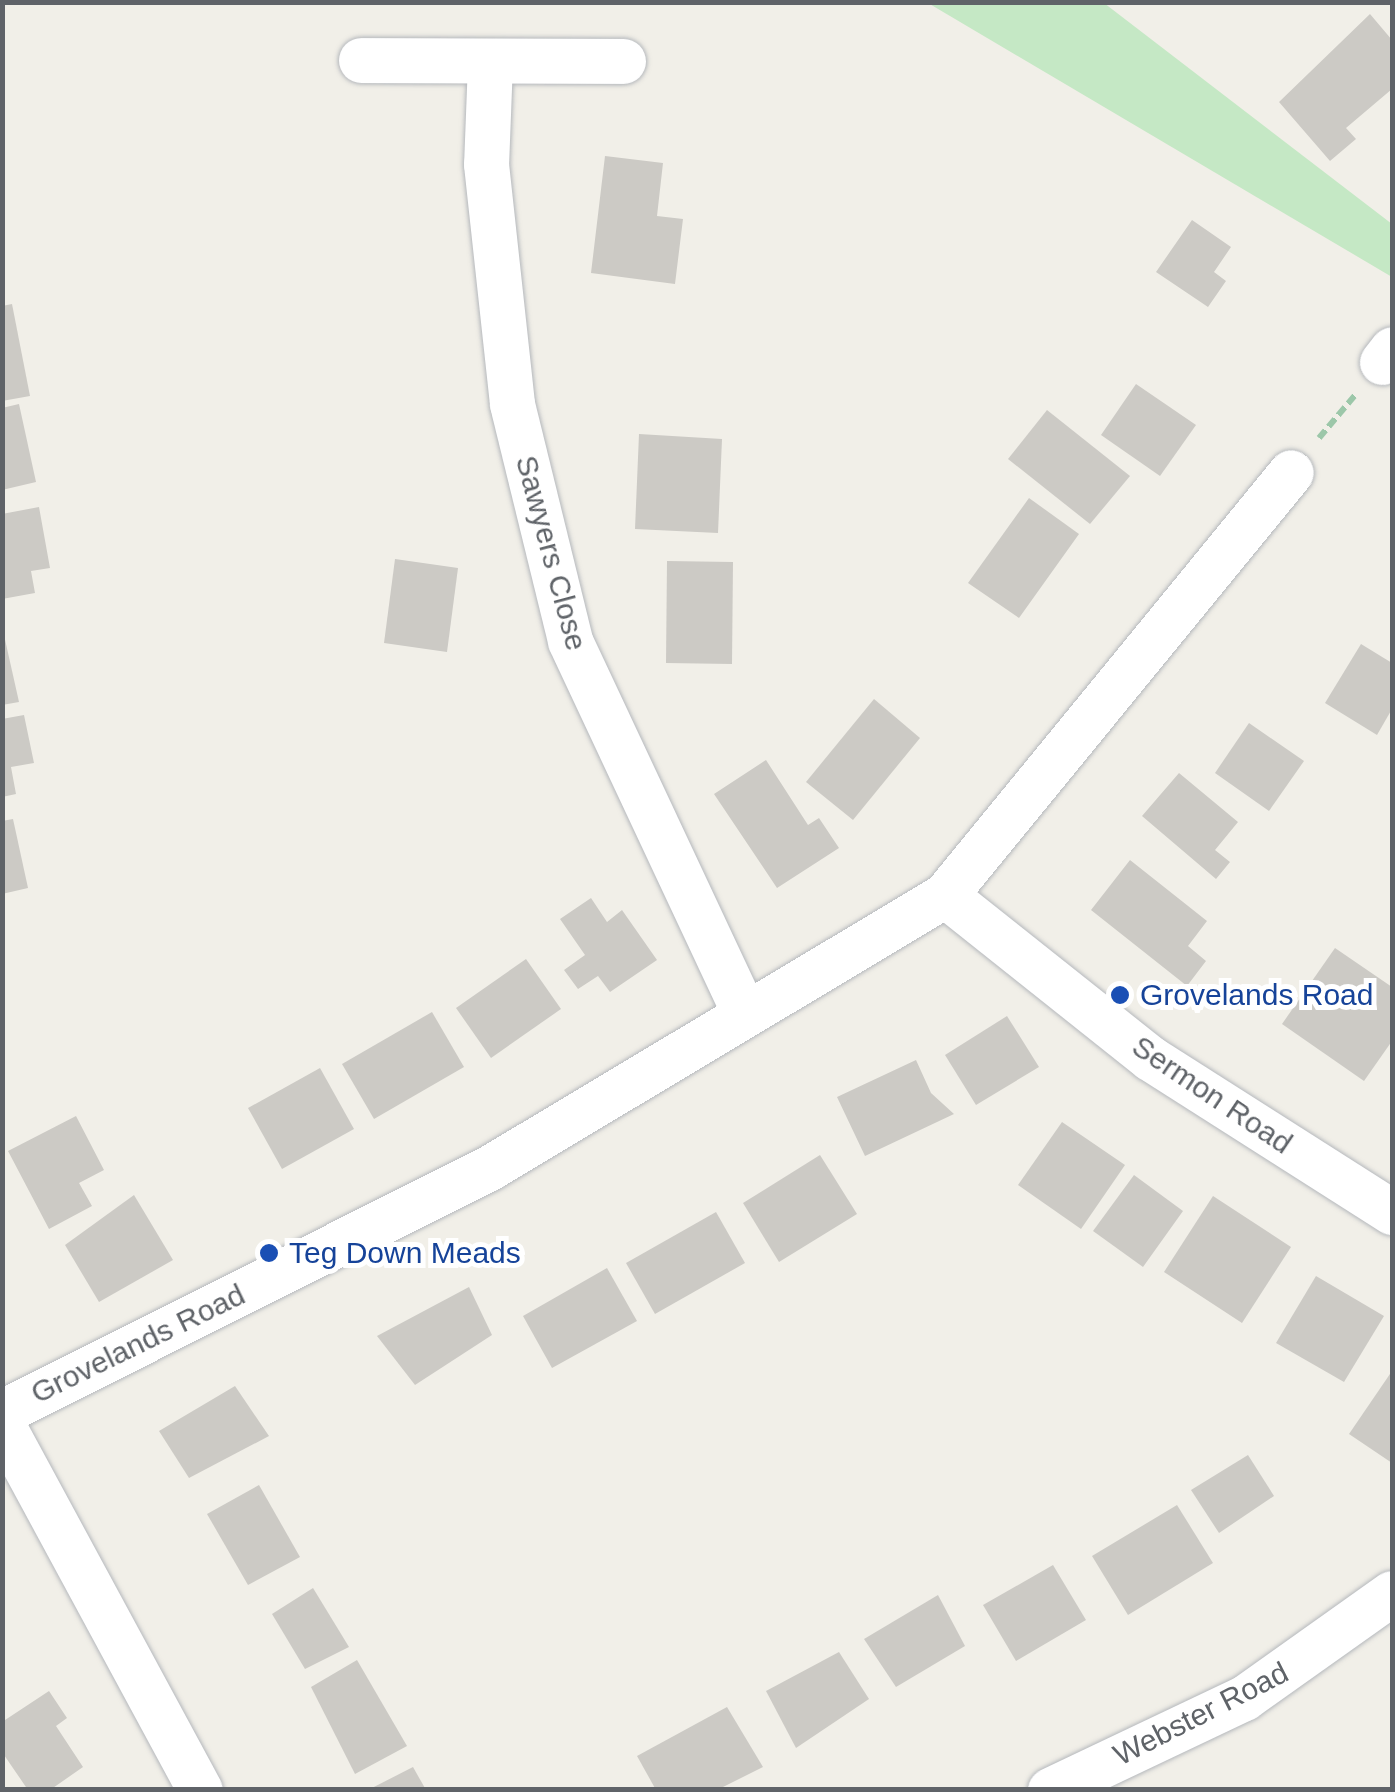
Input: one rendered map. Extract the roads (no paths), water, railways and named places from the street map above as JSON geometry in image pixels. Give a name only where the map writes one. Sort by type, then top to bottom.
[{"type":"street","points":[[361,60],[623,62]]},
{"type":"street","name":"Sawyers Close","points":[[490,62],[486,164],[512,404],[570,641],[744,1012]]},
{"type":"street","name":"Grovelands Road","points":[[2,1412],[489,1168],[944,895],[1291,472]]},
{"type":"street","name":"Sermon Road","points":[[944,895],[1150,1058],[1392,1212]]},
{"type":"street","points":[[2,1424],[200,1790]]},
{"type":"street","name":"Webster Road","points":[[1050,1790],[1244,1698],[1392,1593]]},
{"type":"place","name":"Grovelands Road","points":[[1120,995]]},
{"type":"place","name":"Teg Down Meads","points":[[269,1253]]}]
